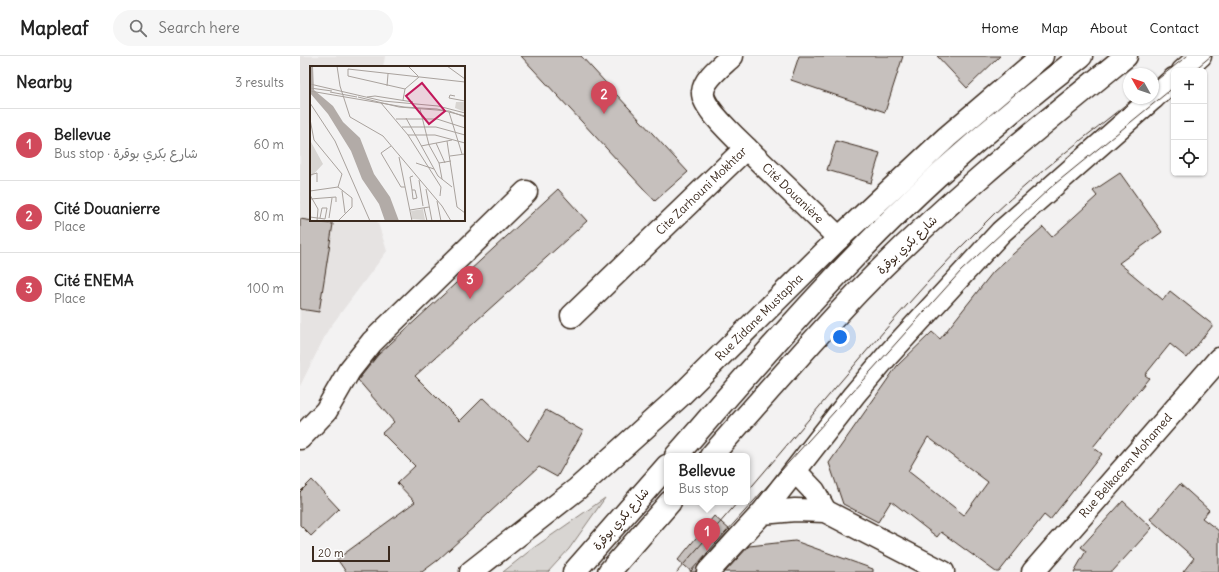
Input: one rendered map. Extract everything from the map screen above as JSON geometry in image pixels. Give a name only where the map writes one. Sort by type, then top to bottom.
[{"type":"main road","name":"Cite Zarhouni Mokhtar","points":[[572,316],[746,148],[705,103],[703,92],[708,79],[732,56]]},
{"type":"main road","name":"Rue Zidane Mustapha","points":[[471,572],[577,489],[675,402],[839,238],[947,137],[1042,56]]},
{"type":"main road","points":[[679,453],[773,345],[861,252],[931,182],[1016,107],[1081,56]]},
{"type":"main road","name":"شارع بكري بوقرة","points":[[714,453],[859,292],[916,236],[977,180],[1126,56]]},
{"type":"main road","points":[[1186,68],[1200,56]]},
{"type":"main road","points":[[1159,93],[1171,82]]},
{"type":"main road","points":[[708,572],[762,513],[854,395],[882,362],[1001,232],[1146,104]]},
{"type":"main road","name":"Cité Douanière","points":[[746,148],[839,238]]},
{"type":"main road","points":[[300,438],[326,410],[349,371],[372,342],[526,192]]},
{"type":"main road","name":"Rue Belkacem Mohamed","points":[[1033,572],[1219,359]]},
{"type":"main road","name":"شارع بكري بوقرة","points":[[574,572],[664,469]]},
{"type":"main road","points":[[795,471],[814,491],[825,511]]},
{"type":"main road","points":[[608,572],[667,505]]},
{"type":"main road","points":[[762,513],[795,510],[825,511],[943,572]]},
{"type":"shaded area","points":[[300,56],[385,56],[383,66],[310,66],[310,221],[377,221],[387,251],[328,330],[300,386]]},
{"type":"shaded area","points":[[605,498],[569,549],[548,572],[503,572],[532,549]]},
{"type":"building","points":[[521,56],[581,56],[688,172],[655,201]]},
{"type":"building","points":[[799,56],[903,56],[885,112],[791,80]]},
{"type":"building","points":[[937,56],[1000,56],[967,88]]},
{"type":"building","points":[[836,141],[880,153],[871,183],[827,170]]},
{"type":"building","points":[[1120,173],[1162,232],[1119,263],[1163,300],[1170,291],[1213,325],[1187,358],[1170,344],[1145,375],[1149,378],[1093,447],[1102,454],[1050,520],[1044,515],[999,572],[996,572],[941,532],[937,537],[891,501],[878,522],[843,504],[829,463],[897,366],[932,332],[940,339],[993,272],[1043,227],[1052,237],[1097,196],[1093,191]],"holes":[[[928,437],[988,482],[964,515],[908,471]]]},
{"type":"building","points":[[558,189],[587,221],[415,376],[460,421],[483,398],[528,441],[546,410],[583,431],[557,477],[539,467],[438,560],[422,572],[346,572],[337,559],[415,502],[397,483],[415,466],[382,433],[394,422],[358,380],[378,355]]},
{"type":"building","points":[[300,219],[333,224],[319,312],[300,309]]},
{"type":"building","points":[[312,480],[339,509],[311,536],[300,525],[300,492]]},
{"type":"building","points":[[1180,484],[1209,510],[1202,518],[1219,531],[1219,572],[1183,572],[1194,558],[1150,519]]},
{"type":"building","points":[[1123,501],[1152,528],[1112,572],[1074,572],[1086,551],[1081,547]]},
{"type":"building","points":[[714,516],[730,530],[699,564],[696,572],[692,572],[678,560]]},
{"type":"building","points":[[795,541],[873,569],[873,572],[725,572],[749,546]]},
{"type":"tram line","points":[[1159,78],[1187,56]]},
{"type":"tram line","points":[[1197,68],[1211,56]]},
{"type":"tram line","points":[[690,572],[961,271],[1050,188],[1171,89]]},
{"type":"tram line","points":[[750,488],[898,315],[961,247],[994,214],[1028,184],[1126,104]]},
{"type":"tram line","points":[[677,572],[735,505]]},
{"type":"place","name":"Cité Douanierre","points":[[604,114]]},
{"type":"place","name":"Cité ENEMA","points":[[470,299]]},
{"type":"place","name":"Bellevue","points":[[707,551]]}]
